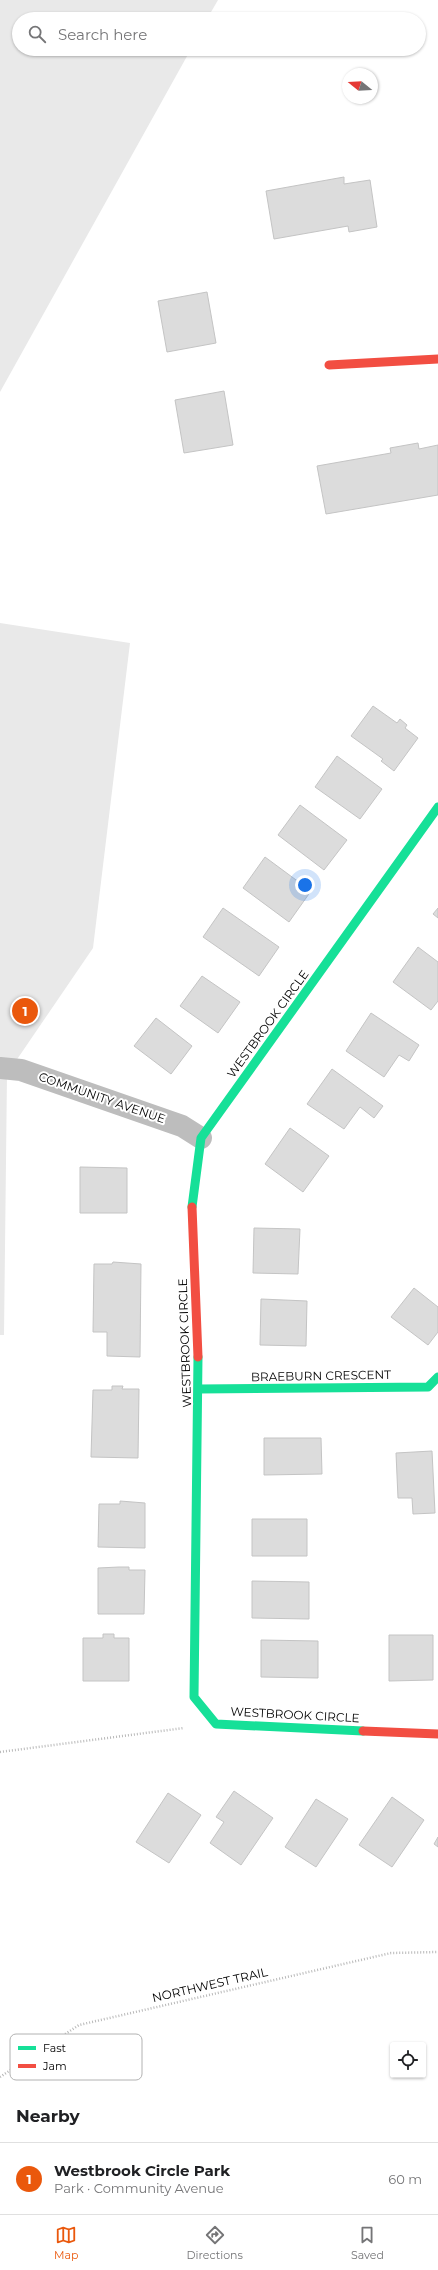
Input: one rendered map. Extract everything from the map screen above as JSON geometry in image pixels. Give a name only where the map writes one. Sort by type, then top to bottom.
[{"type":"street","points":[[329,365],[438,359]]},
{"type":"street","name":"WESTBROOK CIRCLE","points":[[438,807],[201,1138],[192,1210],[199,1390],[194,1697],[216,1724],[438,1734]]},
{"type":"street","name":"COMMUNITY AVENUE","points":[[0,1068],[21,1070],[182,1126],[201,1138]]},
{"type":"street","name":"BRAEBURN CRESCENT","points":[[199,1390],[428,1387],[438,1377]]},
{"type":"path","points":[[0,1752],[216,1724]]},
{"type":"path","name":"NORTHWEST TRAIL","points":[[64,2034],[78,2025],[391,1953],[438,1952]]},
{"type":"path","name":"NORTHWEST TRAIL","points":[[0,2077],[10,2070]]},
{"type":"shaded area","points":[[0,0],[218,0],[211,12],[12,12],[12,56],[187,56],[0,392]]},
{"type":"shaded area","points":[[0,623],[130,643],[93,948],[7,1074],[4,1335],[0,1335]]},
{"type":"building","points":[[344,177],[344,184],[370,180],[377,227],[349,232],[348,226],[274,239],[266,191]]},
{"type":"building","points":[[207,292],[216,343],[167,352],[158,301]]},
{"type":"building","points":[[224,391],[233,445],[184,453],[175,400]]},
{"type":"building","points":[[418,443],[419,449],[438,445],[438,495],[326,514],[317,466],[391,453],[390,448]]},
{"type":"building","points":[[373,706],[397,723],[400,719],[407,725],[405,728],[418,738],[394,771],[381,761],[383,759],[351,736]]},
{"type":"building","points":[[337,756],[382,789],[360,819],[315,787]]},
{"type":"building","points":[[300,805],[347,840],[324,870],[278,835]]},
{"type":"building","points":[[265,857],[311,891],[289,922],[243,888]]},
{"type":"building","points":[[223,908],[279,947],[259,976],[203,937]]},
{"type":"building","points":[[438,908],[438,918],[433,914]]},
{"type":"building","points":[[418,947],[438,962],[438,1001],[431,1010],[393,982]]},
{"type":"building","points":[[202,976],[240,1002],[218,1033],[180,1006]]},
{"type":"building","points":[[371,1013],[419,1045],[409,1061],[399,1055],[384,1077],[346,1051]]},
{"type":"building","points":[[156,1018],[192,1046],[171,1074],[134,1046]]},
{"type":"building","points":[[332,1069],[383,1106],[374,1118],[360,1107],[344,1129],[307,1104]]},
{"type":"building","points":[[290,1128],[329,1156],[303,1192],[265,1164]]},
{"type":"building","points":[[80,1167],[127,1168],[127,1213],[80,1213]]},
{"type":"building","points":[[254,1228],[300,1229],[298,1274],[253,1273]]},
{"type":"building","points":[[113,1262],[141,1264],[140,1357],[107,1356],[107,1332],[93,1332],[94,1264],[112,1264]]},
{"type":"building","points":[[414,1288],[438,1307],[438,1332],[428,1345],[391,1317]]},
{"type":"building","points":[[261,1299],[307,1301],[306,1346],[260,1345]]},
{"type":"building","points":[[112,1386],[123,1386],[122,1389],[139,1389],[138,1458],[91,1457],[93,1390],[112,1390]]},
{"type":"building","points":[[264,1438],[321,1438],[322,1474],[264,1475]]},
{"type":"building","points":[[432,1451],[435,1513],[413,1514],[412,1498],[398,1498],[396,1453]]},
{"type":"building","points":[[120,1501],[145,1503],[145,1548],[98,1547],[99,1504],[120,1504]]},
{"type":"building","points":[[252,1519],[307,1519],[307,1556],[252,1556]]},
{"type":"building","points":[[129,1567],[129,1570],[145,1570],[144,1614],[98,1614],[98,1568]]},
{"type":"building","points":[[252,1581],[309,1582],[309,1619],[252,1618]]},
{"type":"building","points":[[103,1634],[114,1634],[114,1638],[129,1638],[129,1681],[83,1681],[83,1638],[103,1638]]},
{"type":"building","points":[[389,1635],[433,1635],[433,1680],[389,1681]]},
{"type":"building","points":[[261,1640],[318,1641],[318,1678],[261,1677]]},
{"type":"building","points":[[234,1791],[273,1818],[241,1865],[210,1843],[224,1822],[216,1817]]},
{"type":"building","points":[[168,1793],[201,1815],[169,1863],[136,1842]]},
{"type":"building","points":[[392,1797],[424,1820],[392,1867],[359,1845]]},
{"type":"building","points":[[316,1799],[348,1819],[316,1867],[285,1847]]},
{"type":"building","points":[[438,1837],[438,1847],[434,1844]]},
{"type":"traffic: fast","points":[[192,1207],[201,1138],[438,807]]},
{"type":"traffic: fast","points":[[198,1357],[194,1697],[216,1724],[363,1731]]},
{"type":"traffic: fast","points":[[199,1389],[428,1387],[438,1377]]},
{"type":"traffic: jam","points":[[329,365],[438,359]]},
{"type":"traffic: jam","points":[[192,1207],[198,1357]]},
{"type":"traffic: jam","points":[[363,1731],[438,1734]]},
{"type":"place","name":"Westbrook Circle Park","points":[[25,1011]]}]
